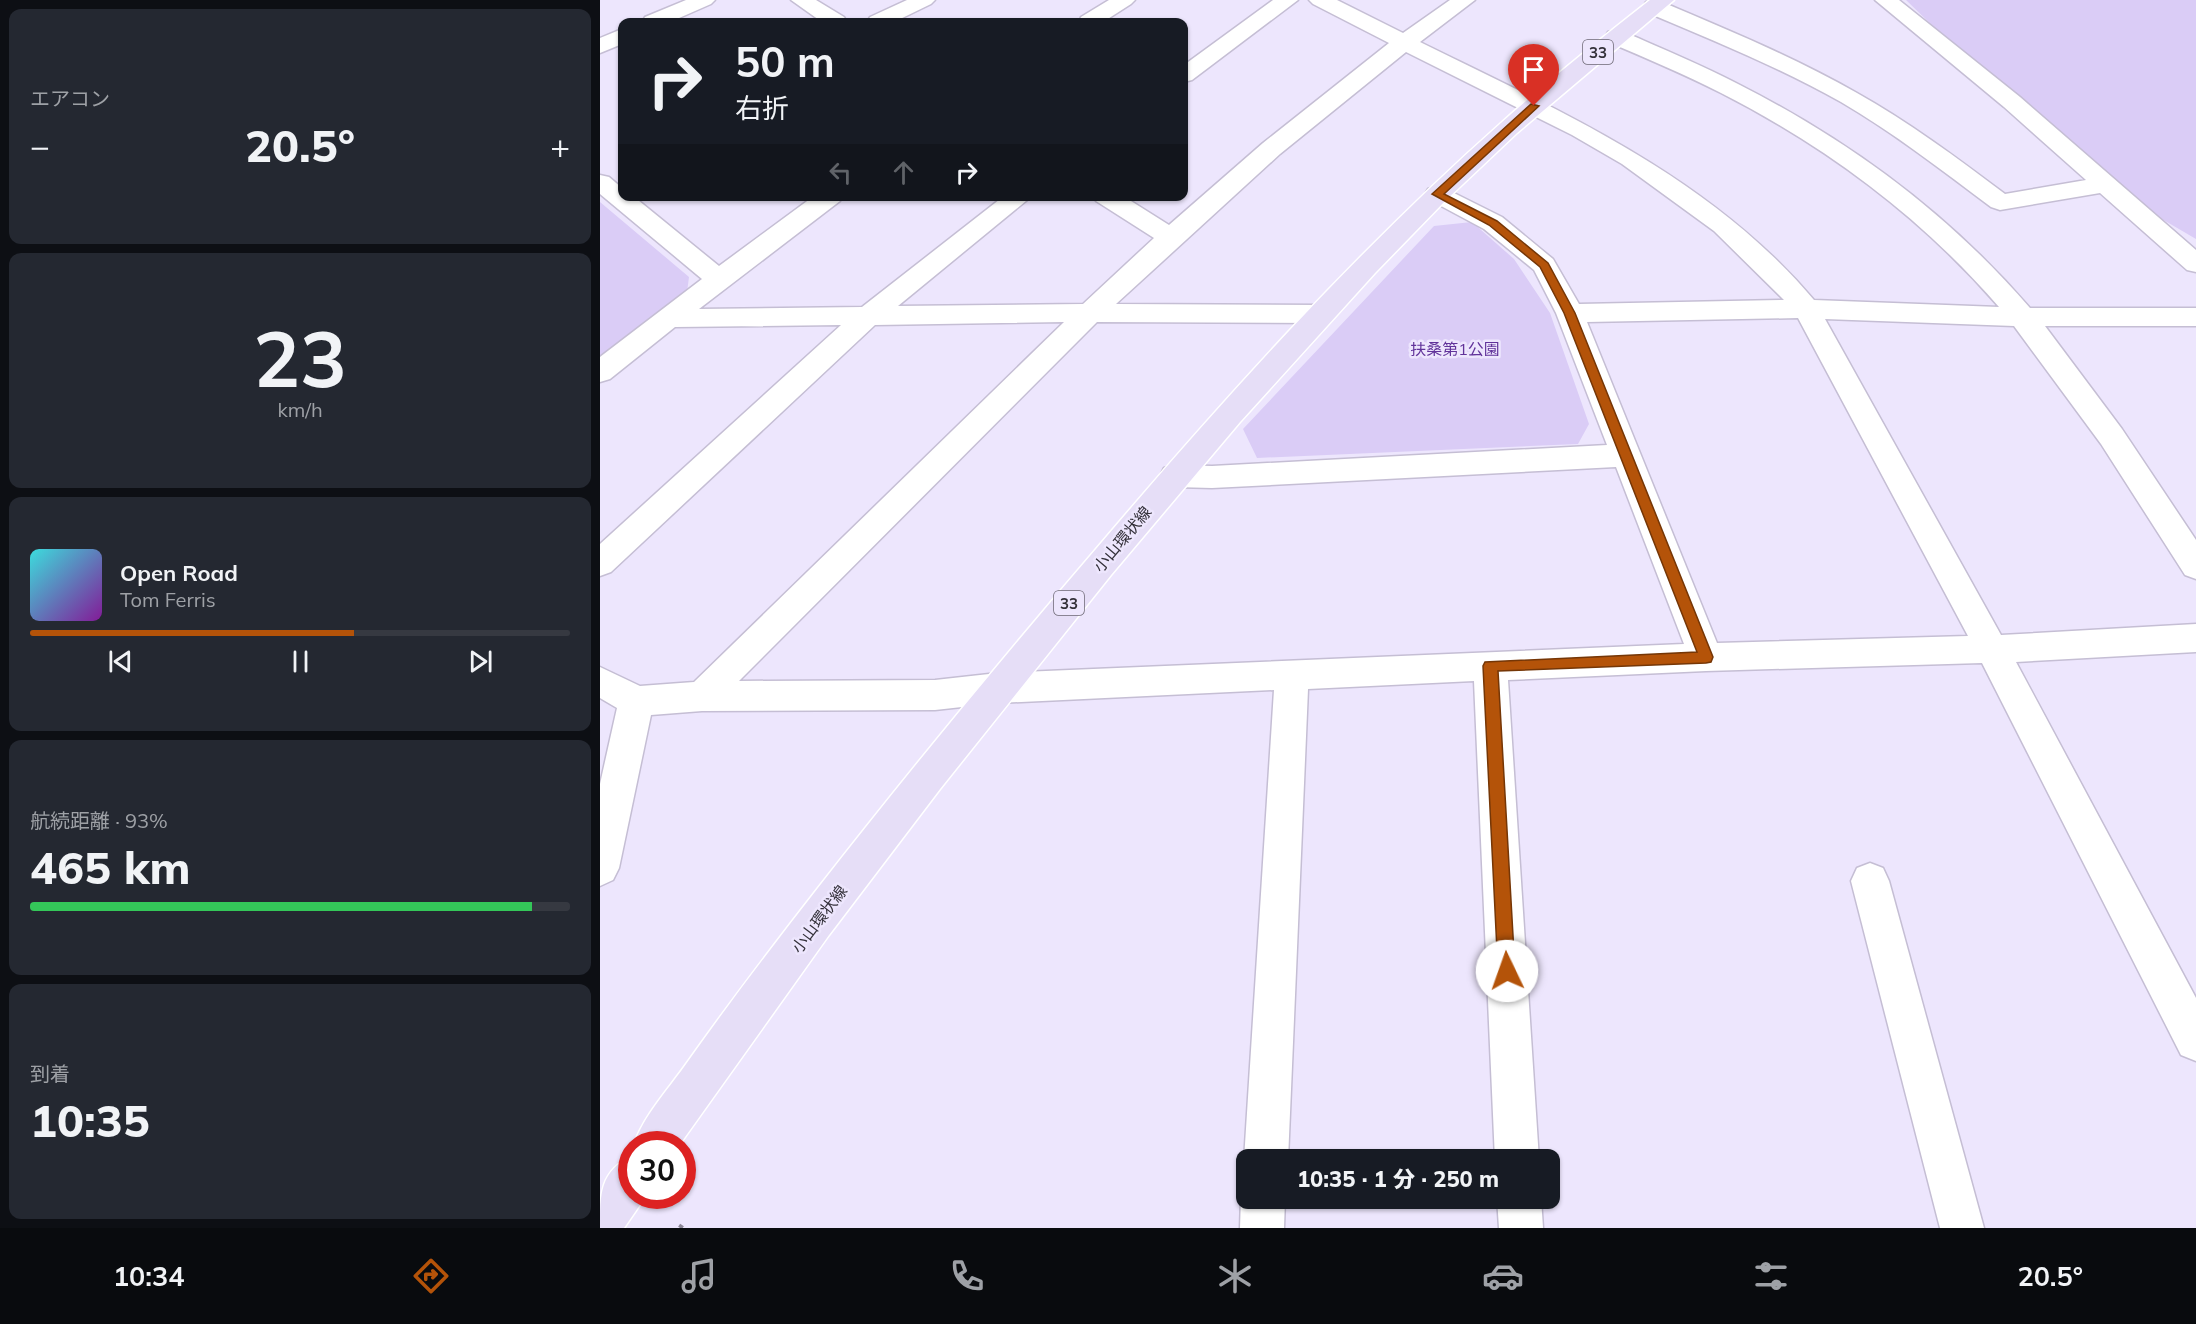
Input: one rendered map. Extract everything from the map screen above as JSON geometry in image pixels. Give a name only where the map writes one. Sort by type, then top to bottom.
[{"type":"main road","name":"小山環状線","points":[[664,1131],[795,950],[998,688],[1175,476],[1321,314],[1437,194],[1534,106],[1658,3]]},
{"type":"main road","points":[[600,1224],[618,1198]]},
{"type":"street","points":[[662,18],[704,0]]},
{"type":"street","points":[[802,0],[830,18]]},
{"type":"street","points":[[886,18],[924,0]]},
{"type":"street","points":[[1095,18],[1124,0]]},
{"type":"street","points":[[1188,72],[1287,0]]},
{"type":"street","points":[[1320,0],[1534,106],[1631,159],[1724,225],[1787,286],[1806,309],[1992,649],[2196,1040]]},
{"type":"street","points":[[702,696],[1088,313],[1169,236],[1277,141],[1404,41],[1464,0]]},
{"type":"street","points":[[1886,0],[2012,102],[2196,264]]},
{"type":"street","points":[[1658,3],[1777,60],[1875,113],[1943,159],[2000,202],[2106,184]]},
{"type":"street","points":[[1616,37],[1732,90],[1810,135],[1882,183],[1947,236],[2025,318],[2133,468],[2196,566]]},
{"type":"street","points":[[600,46],[618,38]]},
{"type":"street","points":[[601,183],[618,197]]},
{"type":"street","points":[[1437,194],[1493,223],[1545,265],[1570,313],[1706,657]]},
{"type":"street","points":[[623,201],[719,279]]},
{"type":"street","points":[[600,372],[824,201]]},
{"type":"street","points":[[600,563],[868,316],[1014,201]]},
{"type":"street","points":[[1113,201],[1169,236]]},
{"type":"street","points":[[1570,313],[1806,309],[2025,318],[2196,317]]},
{"type":"street","points":[[668,318],[1088,313],[1321,314]]},
{"type":"street","points":[[1175,476],[1212,477],[1626,455]]},
{"type":"street","points":[[600,681],[636,701],[702,696],[935,695],[998,688],[1706,657],[1992,649],[2196,638]]},
{"type":"street","points":[[1490,666],[1516,1149]]},
{"type":"street","points":[[1267,1149],[1292,675]]},
{"type":"street","points":[[600,868],[636,701]]},
{"type":"street","points":[[1870,881],[1962,1228]]},
{"type":"street","points":[[1262,1228],[1263,1209]]},
{"type":"street","points":[[1520,1209],[1521,1228]]},
{"type":"green space","points":[[1906,0],[2196,0],[2196,239],[2143,208],[2015,106]]},
{"type":"green space","points":[[600,202],[689,277],[687,292],[600,360]]},
{"type":"green space","name":"扶桑第1公園","points":[[1472,222],[1514,259],[1550,313],[1589,424],[1578,444],[1257,458],[1243,429],[1434,226]]},
{"type":"route","points":[[1507,971],[1490,666],[1706,657],[1570,313],[1545,265],[1493,223],[1437,194],[1534,106]]}]
